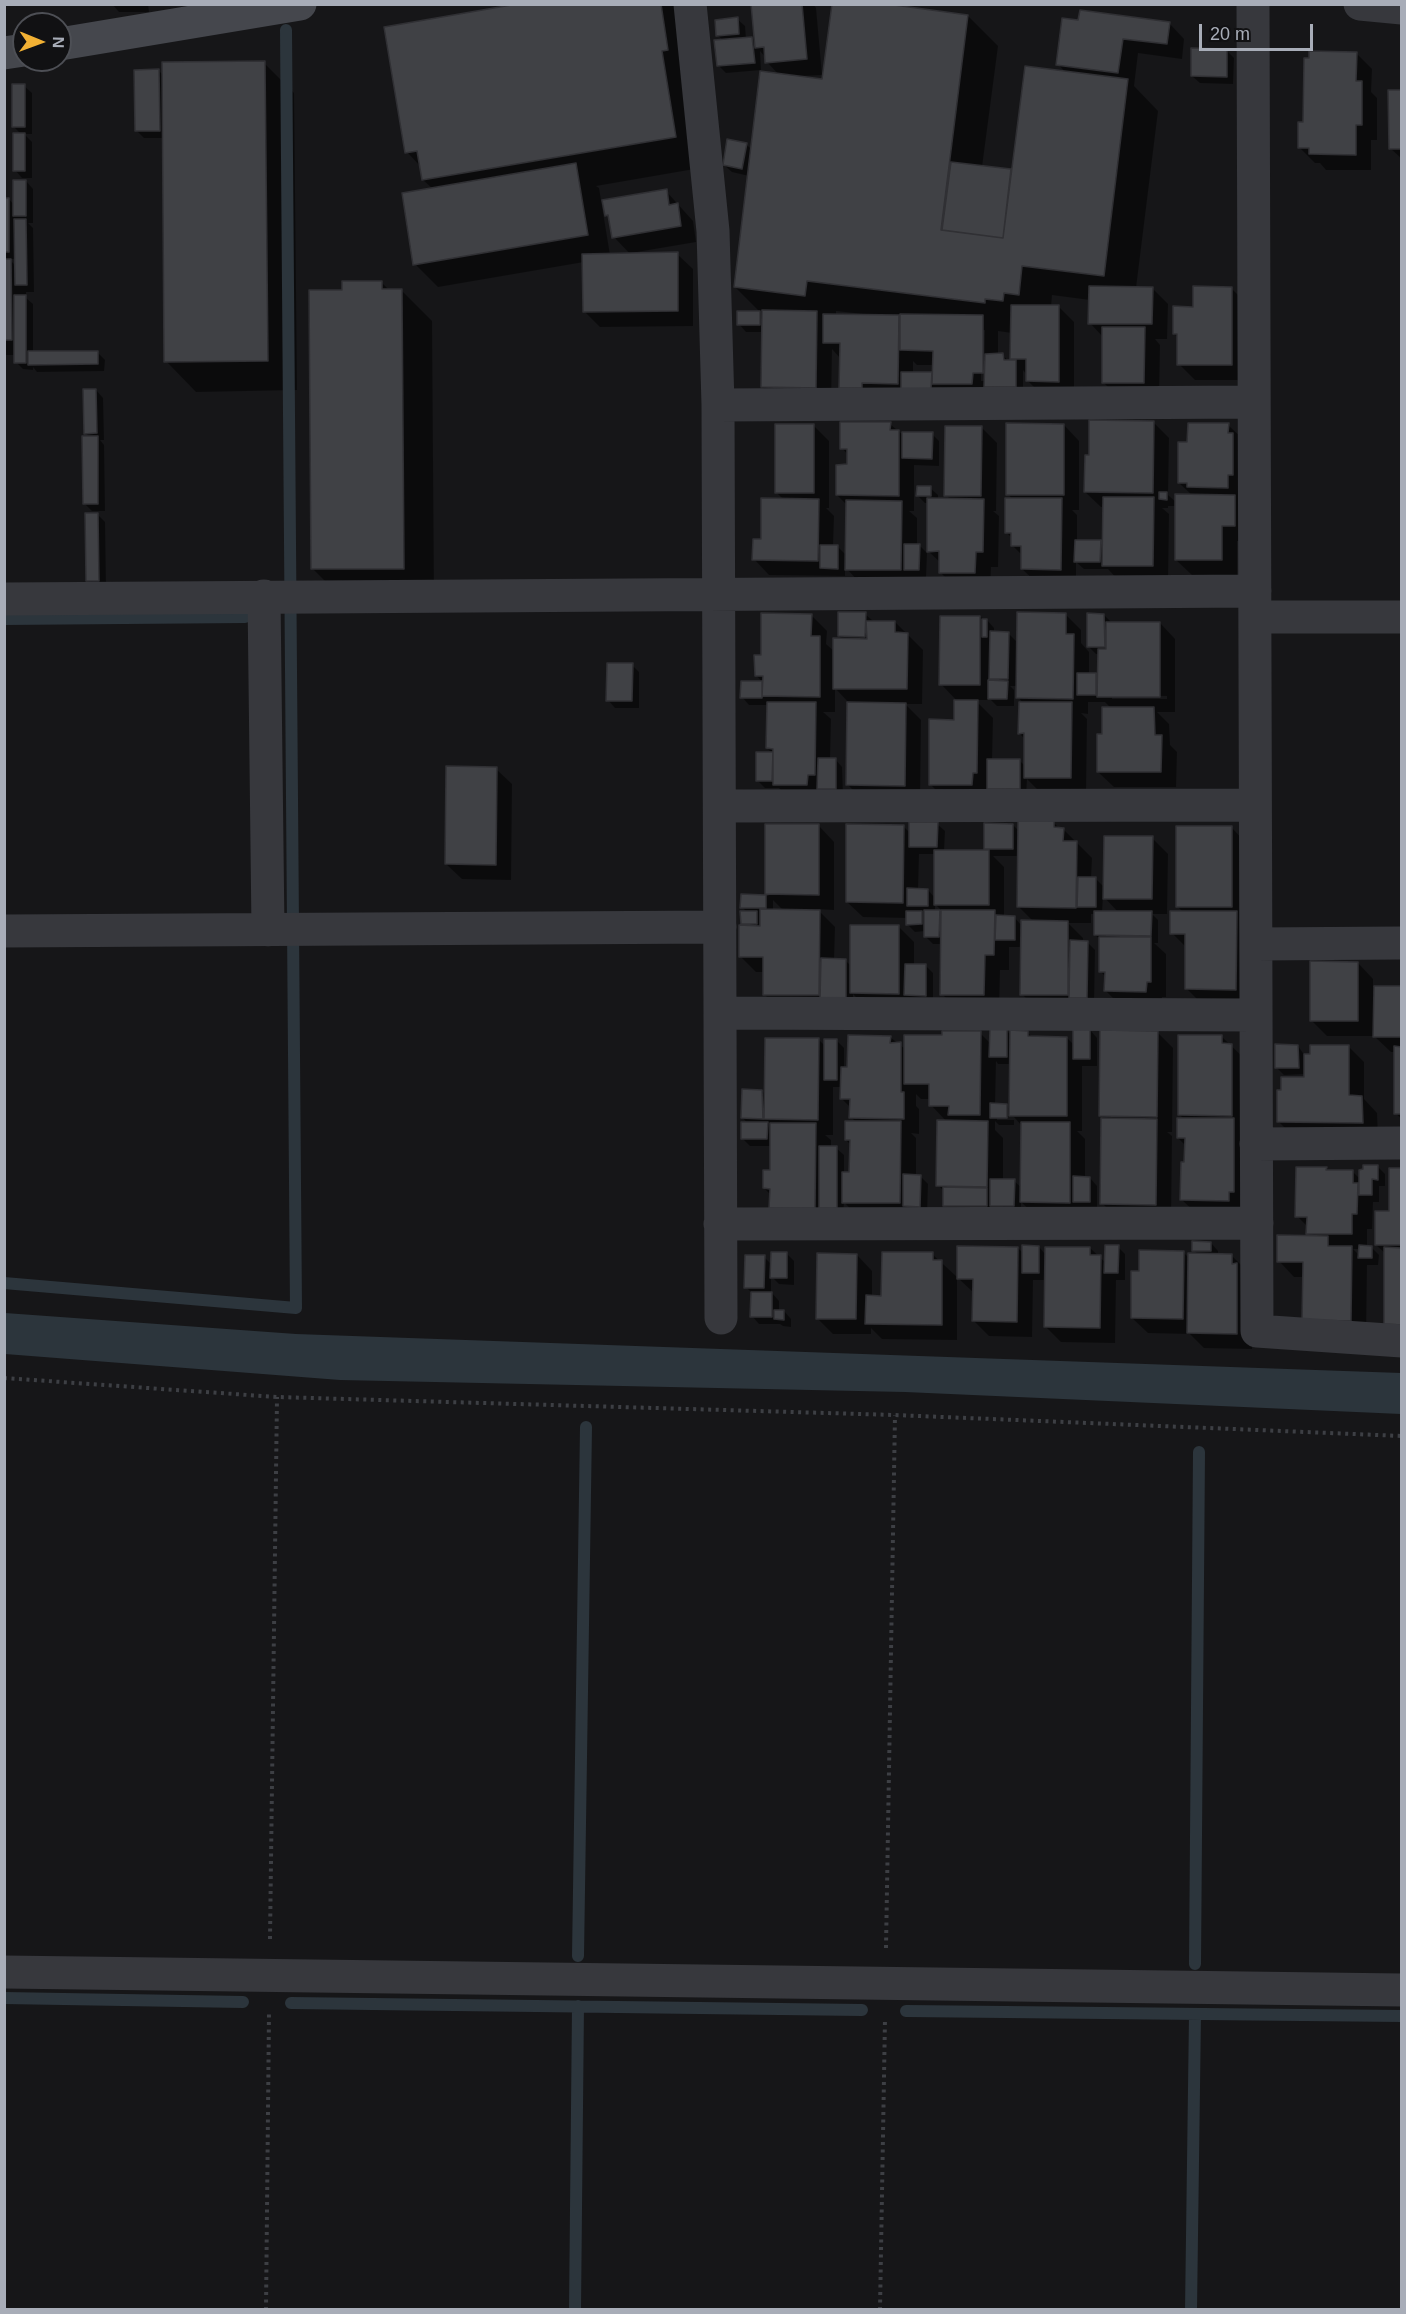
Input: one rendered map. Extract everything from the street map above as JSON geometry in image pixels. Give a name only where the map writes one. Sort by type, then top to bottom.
[{"type":"street","points":[[72,42],[300,4]]},
{"type":"street","points":[[690,4],[712,231],[718,405],[721,1318]]},
{"type":"street","points":[[1253,4],[1257,1331],[1401,1341]]},
{"type":"street","points":[[718,405],[1254,402]]},
{"type":"street","points":[[4,599],[719,593],[1255,604],[1401,616]]},
{"type":"street","points":[[282,596],[284,930]]},
{"type":"street","points":[[720,806],[1255,805]]},
{"type":"street","points":[[4,931],[720,927]]},
{"type":"street","points":[[1256,944],[1401,944]]},
{"type":"street","points":[[720,1013],[1256,1015]]},
{"type":"street","points":[[1256,1144],[1401,1143]]},
{"type":"street","points":[[720,1224],[1257,1223]]},
{"type":"street","points":[[4,1972],[1401,1990]]},
{"type":"path","points":[[4,1378],[277,1397],[895,1415],[1401,1436]]},
{"type":"path","points":[[266,2310],[277,1397]]},
{"type":"path","points":[[880,2310],[895,1415]]},
{"type":"shaded area","points":[[5,1313],[296,1334],[1401,1373],[1401,1414],[905,1392],[340,1380],[5,1354]]},
{"type":"building","points":[[517,4],[661,4],[668,50],[662,51],[676,137],[422,180],[417,151],[405,153],[384,27]]},
{"type":"building","points":[[751,4],[802,4],[807,59],[765,63],[764,47],[755,48]]},
{"type":"building","points":[[832,4],[887,4],[968,15],[941,230],[1003,238],[1025,66],[1128,79],[1104,276],[1022,266],[1019,295],[1004,293],[1003,301],[985,299],[985,303],[807,281],[805,296],[734,287],[760,71],[822,79]]},
{"type":"building","points":[[1080,10],[1170,22],[1167,44],[1123,39],[1118,73],[1056,65],[1062,18],[1078,20]]},
{"type":"building","points":[[738,17],[739,34],[716,36],[715,20]]},
{"type":"building","points":[[752,37],[755,63],[717,66],[714,40]]},
{"type":"building","points":[[1191,48],[1227,49],[1227,77],[1191,76]]},
{"type":"building","points":[[1309,51],[1357,52],[1356,81],[1362,81],[1362,125],[1356,125],[1356,155],[1309,154],[1309,148],[1298,148],[1298,122],[1303,122],[1304,58],[1309,58]]},
{"type":"building","points":[[265,61],[268,361],[164,362],[162,62]]},
{"type":"building","points":[[159,69],[160,131],[135,131],[134,70]]},
{"type":"building","points":[[12,84],[25,84],[25,127],[12,127]]},
{"type":"building","points":[[1388,90],[1402,90],[1402,149],[1389,149]]},
{"type":"building","points":[[13,133],[25,133],[25,171],[13,171]]},
{"type":"building","points":[[727,139],[747,143],[742,169],[723,165]]},
{"type":"building","points":[[951,162],[1011,169],[1003,238],[942,230]]},
{"type":"building","points":[[576,163],[588,235],[413,265],[402,193]]},
{"type":"building","points":[[13,180],[26,180],[26,216],[13,216]]},
{"type":"building","points":[[667,189],[669,205],[678,203],[681,226],[612,238],[608,215],[605,216],[602,200]]},
{"type":"building","points":[[4,198],[9,198],[9,252],[4,252]]},
{"type":"building","points":[[14,219],[26,219],[27,285],[15,285]]},
{"type":"building","points":[[678,252],[678,311],[583,312],[582,254]]},
{"type":"building","points":[[4,259],[11,259],[12,340],[4,340]]},
{"type":"building","points":[[342,281],[382,281],[382,289],[402,289],[404,569],[311,569],[309,290],[342,290]]},
{"type":"building","points":[[1089,286],[1153,287],[1152,324],[1088,324]]},
{"type":"building","points":[[1193,286],[1232,287],[1232,365],[1177,365],[1177,334],[1173,334],[1173,306],[1193,307]]},
{"type":"building","points":[[14,295],[26,295],[26,363],[14,363]]},
{"type":"building","points":[[1011,305],[1059,305],[1059,382],[1026,381],[1026,359],[1010,359]]},
{"type":"building","points":[[762,310],[817,311],[816,388],[761,387]]},
{"type":"building","points":[[737,311],[760,311],[760,325],[737,325]]},
{"type":"building","points":[[823,314],[899,315],[898,384],[862,383],[862,388],[839,388],[840,343],[823,343]]},
{"type":"building","points":[[900,314],[983,315],[983,373],[973,373],[972,384],[932,384],[933,351],[900,350]]},
{"type":"building","points":[[1102,327],[1145,327],[1144,383],[1102,383]]},
{"type":"building","points":[[28,351],[98,351],[98,364],[28,365]]},
{"type":"building","points":[[1003,353],[1004,360],[1016,360],[1016,387],[984,387],[985,354]]},
{"type":"building","points":[[901,372],[932,372],[931,389],[901,389]]},
{"type":"building","points":[[83,389],[96,389],[97,433],[84,434]]},
{"type":"building","points":[[1089,420],[1154,421],[1153,493],[1084,492],[1085,455],[1089,455]]},
{"type":"building","points":[[840,422],[891,422],[890,430],[899,430],[899,496],[836,495],[836,465],[847,464],[847,449],[840,449]]},
{"type":"building","points":[[1006,423],[1064,424],[1064,495],[1006,495]]},
{"type":"building","points":[[1188,423],[1229,423],[1228,433],[1233,433],[1233,475],[1228,475],[1228,488],[1187,487],[1187,483],[1178,483],[1178,442],[1187,442]]},
{"type":"building","points":[[775,424],[814,424],[814,493],[775,493]]},
{"type":"building","points":[[945,426],[982,426],[981,496],[944,496]]},
{"type":"building","points":[[902,432],[933,432],[932,459],[902,458]]},
{"type":"building","points":[[82,436],[98,436],[98,504],[83,504]]},
{"type":"building","points":[[917,486],[931,486],[931,496],[916,496]]},
{"type":"building","points":[[1159,492],[1167,492],[1167,500],[1159,499]]},
{"type":"building","points":[[1175,494],[1235,495],[1235,526],[1222,526],[1222,560],[1175,560]]},
{"type":"building","points":[[1103,497],[1154,497],[1153,566],[1102,566]]},
{"type":"building","points":[[761,498],[819,499],[818,561],[752,560],[753,539],[761,539]]},
{"type":"building","points":[[927,498],[984,499],[983,552],[976,552],[975,573],[939,573],[939,551],[927,552]]},
{"type":"building","points":[[1005,498],[1062,498],[1061,570],[1021,569],[1021,546],[1011,546],[1011,533],[1005,533]]},
{"type":"building","points":[[846,500],[902,501],[901,570],[845,570]]},
{"type":"building","points":[[85,513],[98,513],[99,581],[86,581]]},
{"type":"building","points":[[1075,540],[1101,540],[1100,562],[1074,562]]},
{"type":"building","points":[[904,544],[920,544],[919,570],[904,570]]},
{"type":"building","points":[[820,545],[838,545],[838,569],[820,568]]},
{"type":"building","points":[[838,612],[866,612],[865,637],[838,636]]},
{"type":"building","points":[[1017,612],[1066,613],[1066,634],[1074,634],[1073,699],[1016,698]]},
{"type":"building","points":[[761,613],[812,614],[811,636],[820,636],[820,697],[762,696],[763,676],[755,676],[754,655],[761,655]]},
{"type":"building","points":[[1087,613],[1104,614],[1105,647],[1087,647]]},
{"type":"building","points":[[940,616],[980,616],[980,685],[939,685]]},
{"type":"building","points":[[982,619],[987,619],[987,637],[982,637]]},
{"type":"building","points":[[866,621],[895,621],[895,632],[908,633],[907,689],[833,689],[833,638],[867,639]]},
{"type":"building","points":[[1106,622],[1160,622],[1160,697],[1097,697],[1098,649],[1106,649]]},
{"type":"building","points":[[990,631],[1009,632],[1008,679],[989,679]]},
{"type":"building","points":[[607,663],[633,663],[632,701],[606,701]]},
{"type":"building","points":[[1077,673],[1096,673],[1096,695],[1077,695]]},
{"type":"building","points":[[988,680],[1008,681],[1007,699],[988,699]]},
{"type":"building","points":[[741,681],[762,681],[762,698],[740,698]]},
{"type":"building","points":[[954,700],[978,700],[977,773],[973,773],[972,785],[929,785],[929,719],[954,720]]},
{"type":"building","points":[[767,702],[816,702],[815,775],[808,775],[807,785],[773,785],[773,749],[766,748]]},
{"type":"building","points":[[847,702],[906,703],[905,786],[846,785]]},
{"type":"building","points":[[1019,702],[1072,702],[1071,778],[1024,778],[1024,733],[1018,734]]},
{"type":"building","points":[[1102,707],[1154,707],[1155,735],[1162,735],[1161,772],[1097,772],[1097,734],[1102,734]]},
{"type":"building","points":[[756,752],[773,752],[772,781],[756,781]]},
{"type":"building","points":[[818,758],[836,758],[836,789],[817,789]]},
{"type":"building","points":[[987,759],[1020,759],[1020,789],[987,789]]},
{"type":"building","points":[[446,766],[497,767],[496,865],[445,864]]},
{"type":"building","points":[[1018,821],[1054,821],[1054,827],[1064,828],[1063,841],[1077,841],[1076,908],[1017,907]]},
{"type":"building","points":[[909,822],[938,822],[937,847],[909,847]]},
{"type":"building","points":[[984,823],[1013,824],[1013,849],[984,849]]},
{"type":"building","points":[[765,824],[819,824],[819,895],[765,894]]},
{"type":"building","points":[[846,824],[904,825],[903,903],[846,902]]},
{"type":"building","points":[[1176,826],[1232,826],[1232,907],[1176,907]]},
{"type":"building","points":[[1104,836],[1153,836],[1152,899],[1103,899]]},
{"type":"building","points":[[934,850],[989,850],[989,905],[934,905]]},
{"type":"building","points":[[1078,877],[1096,877],[1096,907],[1077,907]]},
{"type":"building","points":[[907,888],[928,889],[928,906],[907,906]]},
{"type":"building","points":[[741,894],[766,895],[766,908],[740,908]]},
{"type":"building","points":[[760,909],[820,910],[819,995],[763,995],[763,957],[739,957],[739,925],[760,926]]},
{"type":"building","points":[[924,910],[940,910],[939,937],[924,937]]},
{"type":"building","points":[[941,910],[995,910],[994,955],[985,955],[984,995],[940,995]]},
{"type":"building","points":[[740,911],[757,911],[757,924],[741,924]]},
{"type":"building","points":[[906,911],[922,911],[922,924],[906,925]]},
{"type":"building","points":[[1094,911],[1152,911],[1151,936],[1094,935]]},
{"type":"building","points":[[1170,911],[1237,911],[1236,990],[1185,989],[1185,934],[1170,934]]},
{"type":"building","points":[[996,915],[1015,916],[1015,940],[995,940]]},
{"type":"building","points":[[1021,920],[1068,921],[1068,995],[1020,995]]},
{"type":"building","points":[[850,925],[899,925],[899,994],[850,993]]},
{"type":"building","points":[[1099,937],[1151,937],[1151,982],[1147,982],[1146,992],[1104,991],[1105,972],[1099,972]]},
{"type":"building","points":[[1070,940],[1088,941],[1087,998],[1069,998]]},
{"type":"building","points":[[821,958],[846,959],[846,999],[820,998]]},
{"type":"building","points":[[1310,961],[1358,962],[1358,1021],[1310,1021]]},
{"type":"building","points":[[905,964],[926,964],[926,996],[904,995]]},
{"type":"building","points":[[1374,986],[1402,986],[1402,1037],[1373,1037]]},
{"type":"building","points":[[990,1029],[1007,1029],[1007,1057],[989,1057]]},
{"type":"building","points":[[1073,1029],[1090,1029],[1090,1059],[1073,1059]]},
{"type":"building","points":[[1010,1030],[1028,1031],[1028,1036],[1067,1037],[1067,1116],[1009,1116]]},
{"type":"building","points":[[1100,1030],[1158,1031],[1157,1117],[1099,1116]]},
{"type":"building","points":[[942,1031],[981,1031],[980,1115],[948,1115],[949,1106],[929,1106],[929,1084],[904,1084],[904,1035],[942,1035]]},
{"type":"building","points":[[848,1035],[891,1036],[890,1043],[901,1042],[901,1092],[904,1092],[904,1119],[849,1118],[850,1099],[840,1099],[841,1067],[847,1067]]},
{"type":"building","points":[[1178,1035],[1222,1035],[1222,1043],[1232,1044],[1232,1116],[1178,1115]]},
{"type":"building","points":[[765,1038],[819,1038],[818,1120],[764,1119]]},
{"type":"building","points":[[824,1039],[837,1039],[837,1080],[824,1080]]},
{"type":"building","points":[[1275,1044],[1298,1045],[1299,1068],[1275,1068]]},
{"type":"building","points":[[1310,1045],[1349,1045],[1349,1095],[1362,1096],[1363,1123],[1277,1122],[1277,1090],[1281,1090],[1281,1077],[1304,1077],[1304,1054],[1310,1054]]},
{"type":"building","points":[[1394,1046],[1402,1047],[1402,1114],[1394,1114]]},
{"type":"building","points":[[742,1089],[762,1090],[763,1119],[741,1118]]},
{"type":"building","points":[[990,1103],[1007,1104],[1007,1118],[990,1118]]},
{"type":"building","points":[[1101,1118],[1157,1119],[1156,1205],[1100,1204]]},
{"type":"building","points":[[1177,1118],[1234,1118],[1234,1192],[1229,1192],[1229,1201],[1180,1200],[1181,1162],[1184,1162],[1185,1138],[1177,1138]]},
{"type":"building","points":[[937,1120],[988,1121],[987,1187],[936,1186]]},
{"type":"building","points":[[845,1121],[901,1121],[900,1203],[842,1203],[842,1172],[849,1172],[850,1140],[845,1140]]},
{"type":"building","points":[[741,1122],[768,1122],[767,1139],[741,1139]]},
{"type":"building","points":[[1021,1122],[1070,1122],[1070,1203],[1020,1202]]},
{"type":"building","points":[[770,1123],[816,1123],[815,1208],[769,1208],[770,1189],[763,1188],[763,1170],[770,1170]]},
{"type":"building","points":[[819,1146],[837,1146],[837,1208],[819,1208]]},
{"type":"building","points":[[1363,1165],[1378,1165],[1378,1180],[1372,1179],[1372,1195],[1359,1195],[1359,1170],[1363,1169]]},
{"type":"building","points":[[1296,1167],[1353,1170],[1353,1183],[1358,1183],[1357,1214],[1352,1214],[1352,1234],[1306,1234],[1307,1217],[1295,1217]]},
{"type":"building","points":[[1389,1168],[1402,1168],[1402,1245],[1375,1245],[1375,1211],[1389,1211]]},
{"type":"building","points":[[903,1174],[921,1175],[920,1207],[903,1206]]},
{"type":"building","points":[[1073,1176],[1090,1177],[1090,1202],[1073,1202]]},
{"type":"building","points":[[990,1179],[1015,1179],[1014,1206],[990,1206]]},
{"type":"building","points":[[943,1187],[987,1188],[987,1206],[943,1206]]},
{"type":"building","points":[[1277,1235],[1328,1236],[1328,1246],[1352,1246],[1351,1321],[1302,1320],[1303,1262],[1277,1262]]},
{"type":"building","points":[[1192,1241],[1211,1242],[1211,1251],[1192,1251]]},
{"type":"building","points":[[1022,1245],[1039,1246],[1039,1273],[1022,1273]]},
{"type":"building","points":[[1105,1245],[1119,1245],[1118,1273],[1104,1273]]},
{"type":"building","points":[[1359,1245],[1372,1246],[1372,1258],[1358,1258]]},
{"type":"building","points":[[957,1246],[1018,1247],[1017,1322],[972,1321],[973,1279],[957,1279]]},
{"type":"building","points":[[1045,1247],[1090,1247],[1090,1255],[1101,1255],[1100,1328],[1044,1327]]},
{"type":"building","points":[[1384,1247],[1402,1248],[1402,1325],[1384,1324]]},
{"type":"building","points":[[1139,1250],[1184,1251],[1183,1319],[1131,1318],[1131,1271],[1139,1271]]},
{"type":"building","points":[[771,1252],[787,1252],[787,1278],[770,1278]]},
{"type":"building","points":[[882,1252],[933,1252],[933,1260],[942,1260],[942,1325],[865,1324],[866,1295],[881,1296]]},
{"type":"building","points":[[817,1253],[857,1254],[856,1319],[816,1319]]},
{"type":"building","points":[[1188,1253],[1232,1254],[1232,1264],[1237,1263],[1237,1334],[1187,1333]]},
{"type":"building","points":[[745,1255],[765,1255],[764,1288],[744,1288]]},
{"type":"building","points":[[751,1292],[772,1292],[772,1317],[750,1317]]},
{"type":"building","points":[[774,1310],[784,1310],[784,1320],[774,1319]]},
{"type":"waterway","points":[[4,1283],[296,1308],[286,30]]},
{"type":"waterway","points":[[4,619],[245,617]]},
{"type":"waterway","points":[[578,1956],[586,1427]]},
{"type":"waterway","points":[[1195,1964],[1199,1452]]},
{"type":"waterway","points":[[4,1998],[243,2002]]},
{"type":"waterway","points":[[291,2003],[862,2010]]},
{"type":"waterway","points":[[575,2310],[578,2006]]},
{"type":"waterway","points":[[906,2011],[1402,2016]]},
{"type":"waterway","points":[[1191,2310],[1195,2014]]}]
